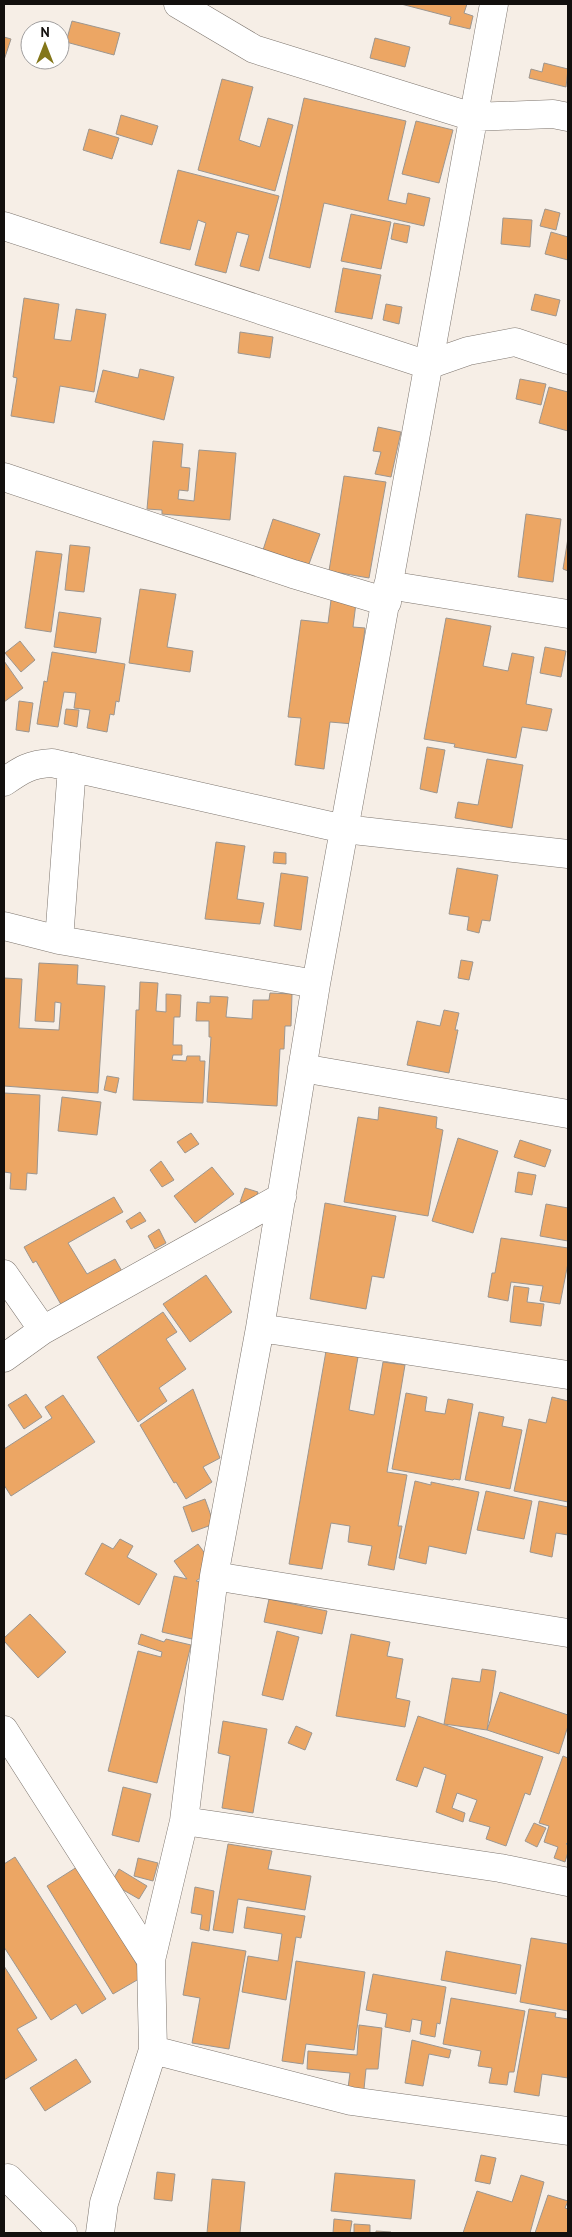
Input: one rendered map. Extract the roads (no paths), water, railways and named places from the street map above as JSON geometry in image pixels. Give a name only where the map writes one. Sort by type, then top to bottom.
[{"type":"street","points":[[178,4],[254,49],[473,116],[552,114],[568,117]]},
{"type":"street","points":[[100,2233],[104,2202],[153,2050],[151,1960],[184,1821],[214,1576],[260,1328],[316,984],[494,4]]},
{"type":"street","points":[[4,226],[428,365],[468,351],[515,342],[568,360]]},
{"type":"street","points":[[4,477],[293,574],[387,594],[568,614]]},
{"type":"street","points":[[4,782],[24,768],[35,764],[52,763],[344,829],[568,854]]},
{"type":"street","points":[[59,940],[72,767]]},
{"type":"street","points":[[4,926],[59,940],[316,984]]},
{"type":"street","points":[[302,1068],[568,1114]]},
{"type":"street","points":[[4,1358],[43,1330],[282,1197]]},
{"type":"street","points":[[4,1274],[43,1330]]},
{"type":"street","points":[[260,1328],[568,1375]]},
{"type":"street","points":[[214,1576],[568,1633]]},
{"type":"street","points":[[4,1730],[151,1960]]},
{"type":"street","points":[[184,1821],[500,1868],[568,1882]]},
{"type":"street","points":[[153,2050],[351,2101],[568,2131]]},
{"type":"street","points":[[5,2177],[63,2233]]}]
